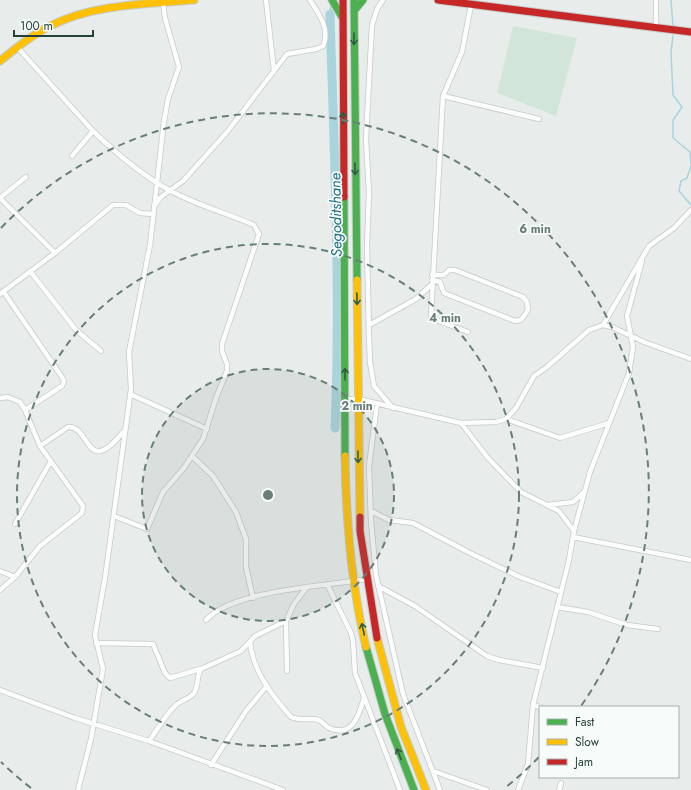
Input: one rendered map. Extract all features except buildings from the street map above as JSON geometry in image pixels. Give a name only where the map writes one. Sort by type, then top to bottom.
[{"type":"main road","points":[[0,61],[48,27],[80,15],[194,0]]},
{"type":"main road","points":[[332,0],[343,18]]},
{"type":"main road","points":[[343,0],[347,510],[354,582],[367,648],[384,710],[414,790]]},
{"type":"main road","points":[[354,0],[360,531],[373,622],[390,690],[406,739],[426,790]]},
{"type":"main road","points":[[354,11],[363,0]]},
{"type":"main road","points":[[438,0],[691,32]]},
{"type":"main road","points":[[346,441],[358,441]]},
{"type":"street","points":[[266,0],[274,71]]},
{"type":"street","points":[[154,206],[161,197],[183,181],[228,132],[287,54],[320,48],[324,42],[325,30],[321,16],[310,0]]},
{"type":"street","points":[[382,0],[377,9],[372,25],[369,57],[366,139],[369,193],[367,246],[369,325],[370,362],[374,386],[393,408]]},
{"type":"street","points":[[656,0],[656,28]]},
{"type":"street","points":[[78,790],[92,739],[93,724],[103,669],[96,643],[96,625],[105,578],[130,394],[131,379],[129,352],[148,260],[164,120],[180,63],[165,18],[163,3]]},
{"type":"street","points":[[468,332],[433,318],[431,315],[443,96],[462,52],[472,5]]},
{"type":"street","points":[[18,48],[92,131],[124,158],[170,191],[254,225],[259,234],[222,344],[222,351],[228,367],[213,407],[207,429],[192,456],[163,492],[147,529],[114,516]]},
{"type":"street","points":[[443,96],[539,119]]},
{"type":"street","points":[[72,156],[92,131]]},
{"type":"street","points":[[26,177],[0,198],[55,253]]},
{"type":"street","points":[[25,410],[62,386],[64,381],[2,293],[30,270],[55,253],[113,205],[126,205],[140,213],[153,214]]},
{"type":"street","points":[[603,325],[642,261],[649,246],[674,228],[691,210]]},
{"type":"street","points":[[518,790],[528,764],[533,705],[544,668],[574,537],[574,531],[590,472],[608,423],[629,373],[633,351],[627,316],[642,261]]},
{"type":"street","points":[[30,270],[76,330],[101,351]]},
{"type":"street","points":[[369,325],[416,299],[432,280],[449,270],[455,270],[522,297],[527,302],[528,310],[521,320],[515,321],[444,293],[440,282],[432,280]]},
{"type":"street","points":[[506,419],[523,398],[534,376],[547,367],[589,330],[603,325],[612,327],[644,342],[691,359]]},
{"type":"street","points":[[130,394],[207,429]]},
{"type":"street","points":[[0,398],[14,398],[20,402],[25,410],[40,446],[83,506],[84,510],[82,514],[40,546],[15,577],[0,590]]},
{"type":"street","points":[[346,399],[358,399],[461,424],[485,424],[506,419],[560,438],[608,423]]},
{"type":"street","points":[[377,404],[369,458],[371,511],[378,586],[403,694],[440,790]]},
{"type":"street","points":[[461,424],[488,458],[521,492],[548,505],[565,516],[574,531]]},
{"type":"street","points":[[40,446],[68,427],[73,426],[77,429],[86,443],[92,448],[98,451],[104,450],[110,448],[124,431]]},
{"type":"street","points":[[192,456],[213,476],[236,512],[246,539],[246,567],[253,598]]},
{"type":"street","points":[[15,524],[51,461]]},
{"type":"street","points":[[548,505],[573,502],[586,490]]},
{"type":"street","points":[[371,511],[389,520],[413,523],[520,577],[561,592]]},
{"type":"street","points":[[574,537],[691,560]]},
{"type":"street","points":[[0,572],[15,577]]},
{"type":"street","points":[[206,620],[219,609],[253,598],[326,584],[367,580]]},
{"type":"street","points":[[326,584],[351,633],[355,673],[400,790]]},
{"type":"street","points":[[378,586],[415,606],[487,656],[544,668]]},
{"type":"street","points":[[287,671],[286,621],[294,604],[307,587]]},
{"type":"street","points":[[557,608],[588,612],[627,625],[658,629]]},
{"type":"street","points":[[96,643],[153,644],[165,673],[170,678],[201,669],[241,651],[263,631],[286,621]]},
{"type":"street","points":[[250,642],[255,663],[266,687],[292,717],[301,721],[317,720],[334,729],[344,729],[356,722],[364,698]]},
{"type":"street","points":[[150,741],[170,710],[177,703],[192,696],[195,691],[198,674],[201,669]]},
{"type":"street","points":[[211,765],[246,711],[266,687]]},
{"type":"street","points":[[0,690],[93,724],[150,741],[211,765],[284,790]]},
{"type":"street","points":[[533,705],[539,707]]},
{"type":"street","points":[[433,771],[487,790]]},
{"type":"street","points":[[559,790],[561,783]]},
{"type":"green space","points":[[513,26],[577,38],[556,116],[497,93]]},
{"type":"waterway","points":[[671,0],[673,26]]},
{"type":"waterway","name":"Segoditshane","points":[[330,14],[331,4]]},
{"type":"waterway","name":"Segoditshane","points":[[330,14],[337,273],[337,376],[335,428]]},
{"type":"waterway","points":[[673,36],[671,52],[673,95],[682,107],[673,120],[673,138],[690,152],[691,164]]},
{"type":"waterway","points":[[691,166],[687,178],[681,181],[679,191],[691,205]]},
{"type":"traffic: fast","points":[[332,0],[342,17]]},
{"type":"traffic: fast","points":[[354,0],[357,280]]},
{"type":"traffic: fast","points":[[354,11],[363,0]]},
{"type":"traffic: fast","points":[[344,197],[345,456]]},
{"type":"traffic: fast","points":[[366,647],[385,714],[414,790]]},
{"type":"traffic: slow","points":[[0,61],[24,42],[43,30],[84,13],[120,6],[194,0]]},
{"type":"traffic: slow","points":[[357,280],[360,517]]},
{"type":"traffic: slow","points":[[345,456],[350,552],[366,647]]},
{"type":"traffic: slow","points":[[377,638],[401,727],[426,790]]},
{"type":"traffic: jam","points":[[343,0],[344,197]]},
{"type":"traffic: jam","points":[[438,0],[691,32]]},
{"type":"traffic: jam","points":[[360,517],[360,531],[377,638]]}]
